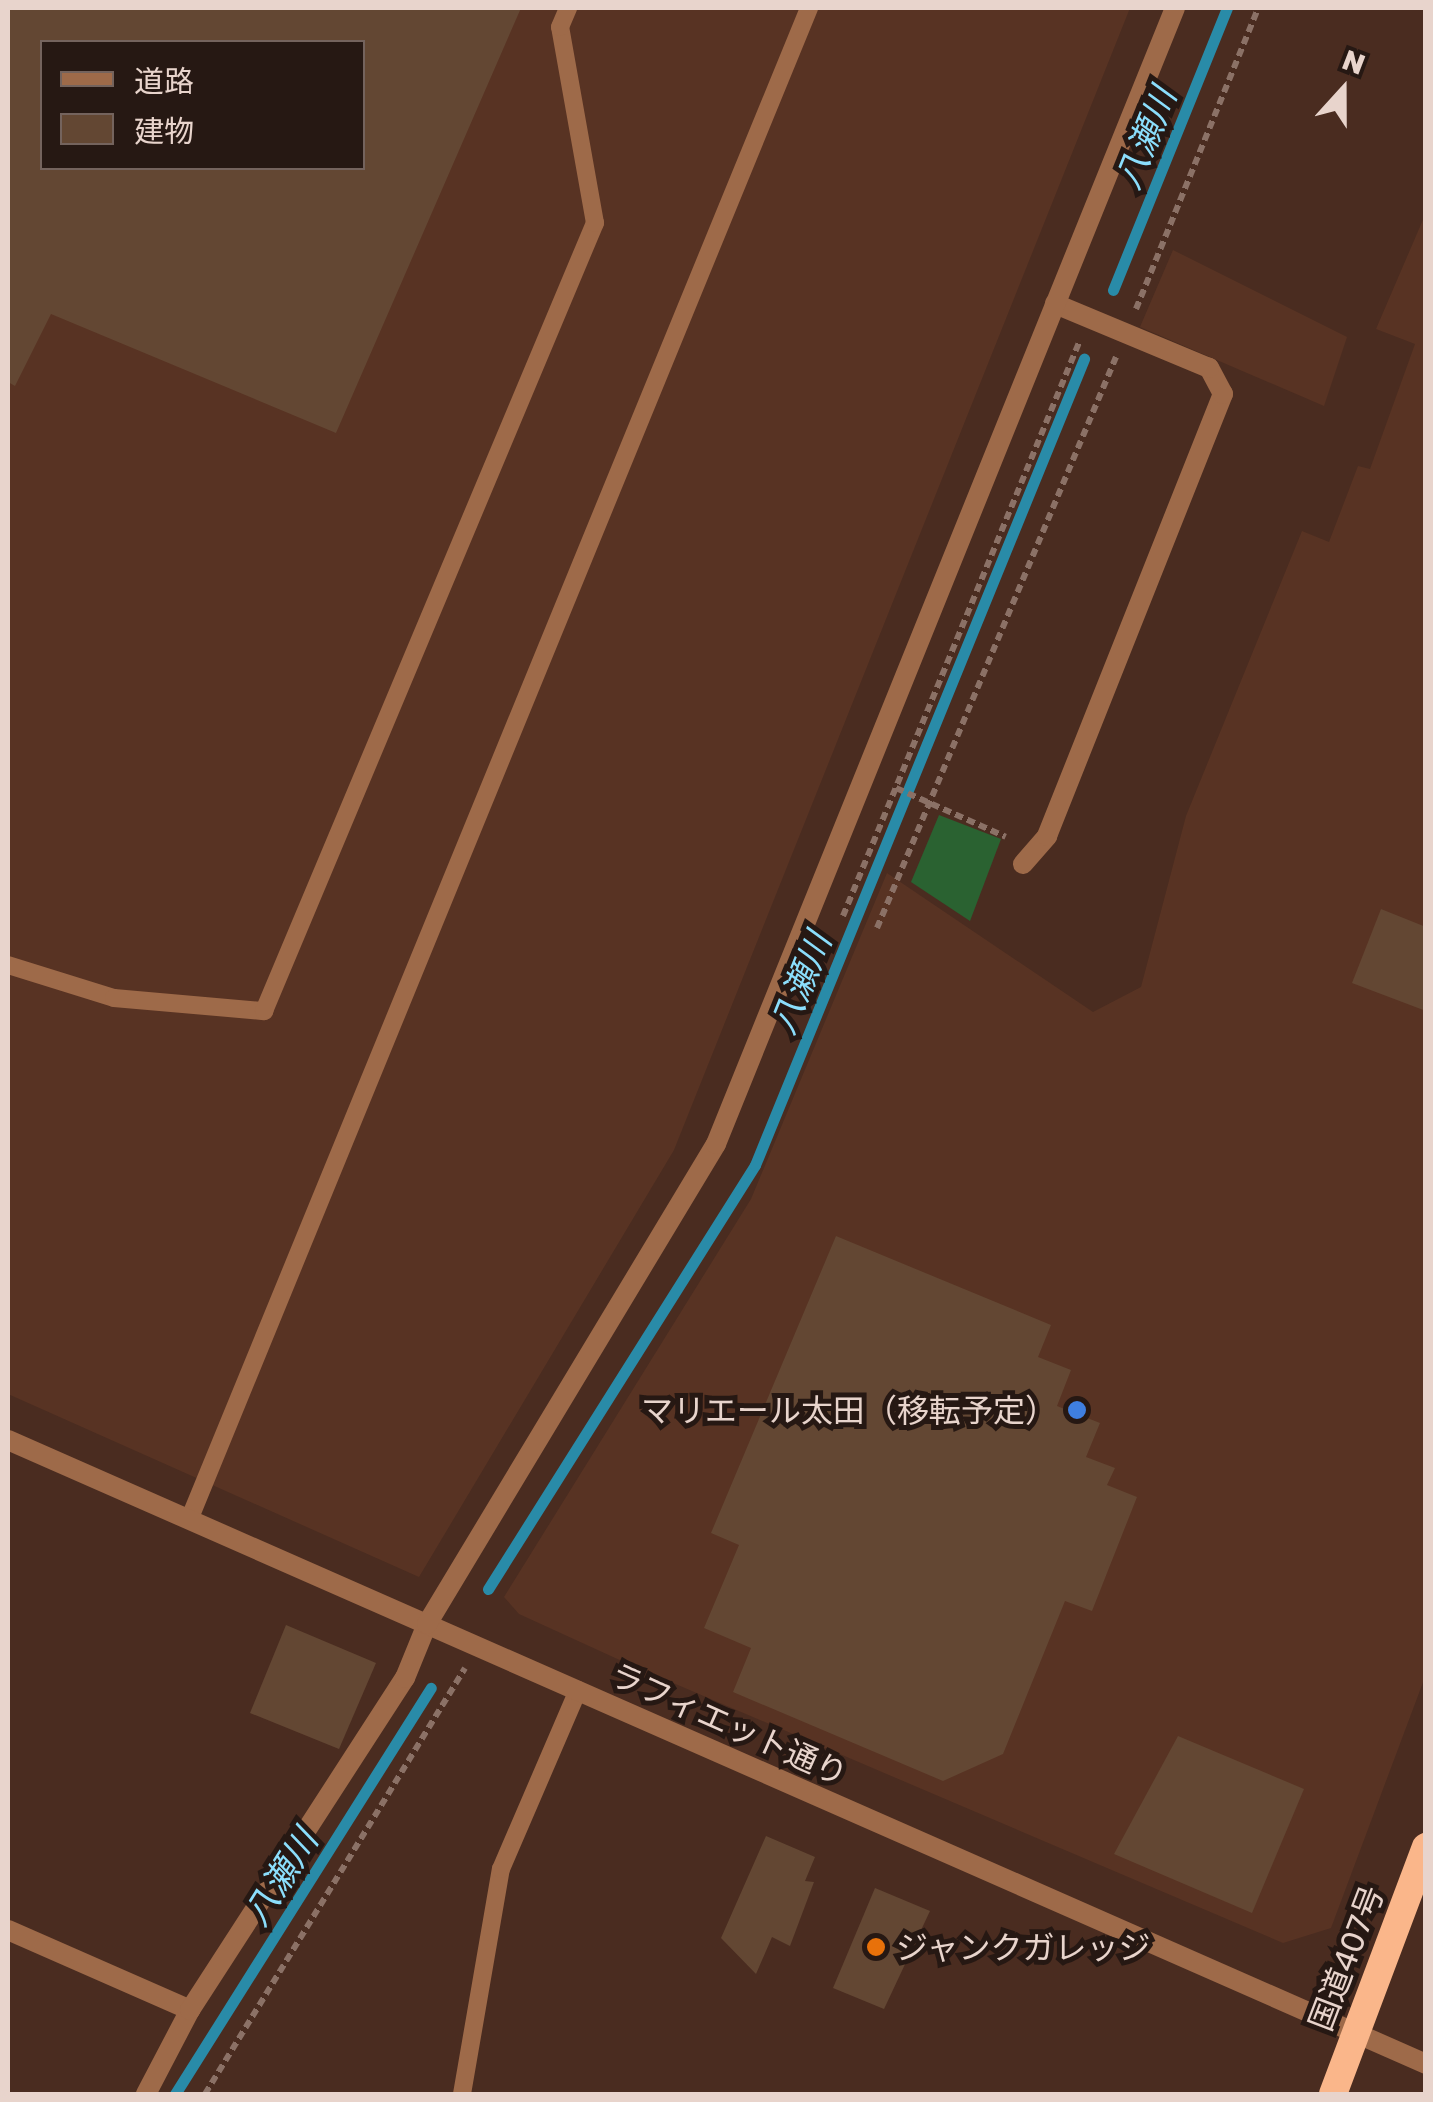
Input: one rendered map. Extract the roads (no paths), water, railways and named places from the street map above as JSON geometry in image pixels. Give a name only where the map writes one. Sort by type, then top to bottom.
[{"type":"highway","name":"国道407号","points":[[1333,2094],[1426,1847]]},
{"type":"street","points":[[146,2094],[190,2010],[405,1678],[427,1624],[716,1144],[1175,8]]},
{"type":"street","points":[[1022,864],[1046,836],[1221,412],[1221,381],[1209,368],[1055,304]]},
{"type":"street","name":"ラフィエット通り","points":[[8,1440],[1426,2064]]},
{"type":"street","points":[[8,1930],[190,2010]]},
{"type":"lane","points":[[8,965],[114,998],[264,1011],[595,223],[560,27],[568,8]]},
{"type":"lane","points":[[189,1520],[809,8]]},
{"type":"lane","points":[[462,2094],[501,1869],[578,1690]]},
{"type":"waterway","name":"八瀬川","points":[[1113,290],[1227,8]]},
{"type":"waterway","name":"八瀬川","points":[[488,1589],[755,1165],[1084,359]]},
{"type":"waterway","name":"八瀬川","points":[[175,2094],[431,1688]]},
{"type":"place","name":"マリエール太田（移転予定）","points":[[1077,1410]]},
{"type":"place","name":"ジャンクガレッジ","points":[[876,1947]]}]
